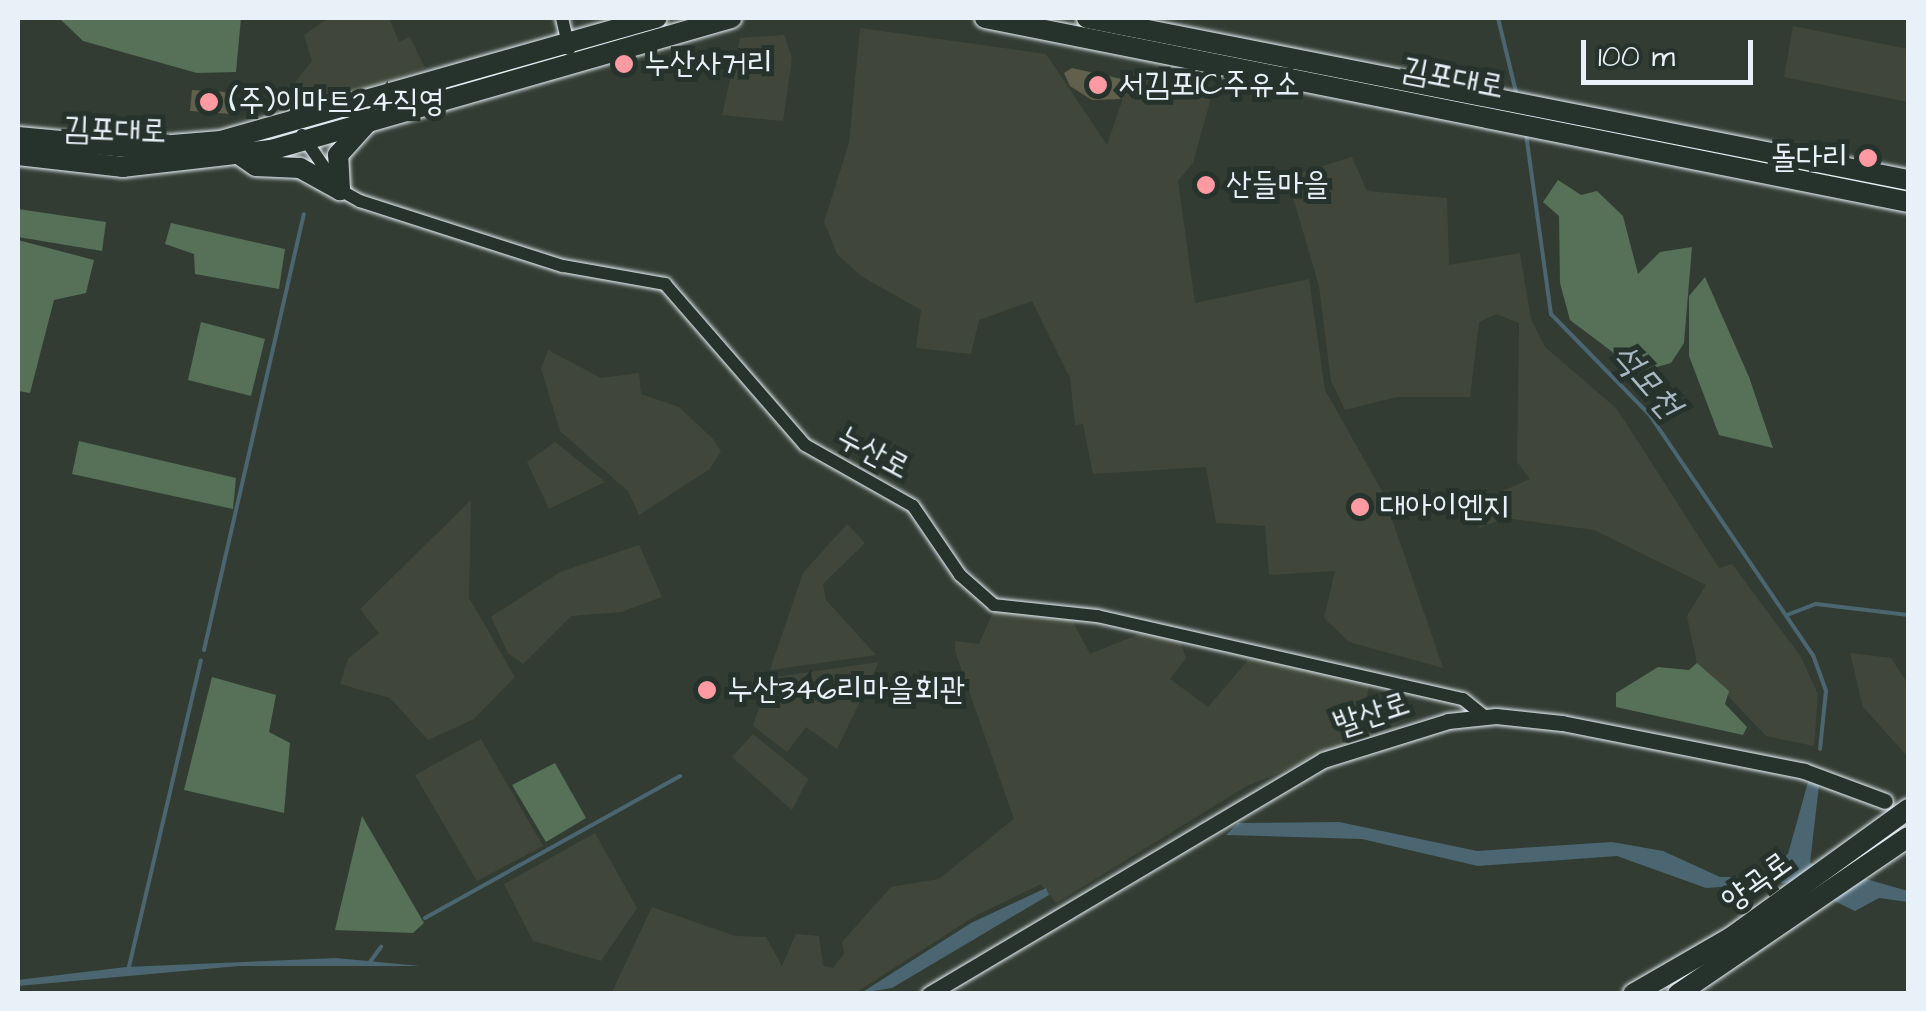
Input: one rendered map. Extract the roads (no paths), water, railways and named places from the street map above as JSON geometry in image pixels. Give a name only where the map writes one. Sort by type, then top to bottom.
[{"type":"main road","name":"김포대로","points":[[18,155],[124,166],[240,155],[569,51],[657,18]]},
{"type":"main road","name":"김포대로","points":[[569,51],[731,18]]},
{"type":"main road","name":"김포대로","points":[[985,18],[1895,185],[1908,202]]},
{"type":"main road","name":"김포대로","points":[[1087,18],[1184,36],[1488,108]]},
{"type":"main road","points":[[1148,50],[1179,46],[1184,36]]},
{"type":"main road","name":"김포대로","points":[[18,137],[136,148],[301,133],[366,124],[502,72]]},
{"type":"main road","points":[[340,190],[338,154],[366,124]]},
{"type":"main road","points":[[240,155],[256,166],[300,168],[340,190]]},
{"type":"main road","name":"양곡로","points":[[1634,994],[1730,938],[1908,809]]},
{"type":"main road","name":"양곡로","points":[[1678,994],[1754,947],[1908,836]]},
{"type":"street","points":[[562,18],[569,51]]},
{"type":"street","points":[[301,133],[340,190]]},
{"type":"street","name":"누산로","points":[[340,190],[563,266],[665,284],[805,445],[913,506],[960,575],[994,605],[1097,616],[1463,699],[1484,716]]},
{"type":"street","name":"발산로","points":[[929,994],[1324,760],[1392,732],[1484,716],[1528,717],[1788,768],[1884,801]]},
{"type":"water","points":[[1808,782],[1819,785],[1810,863],[1908,891],[1908,902],[1879,898],[1855,911],[1795,882],[1706,888],[1617,856],[1478,866],[1362,839],[1226,835],[1238,823],[1339,822],[1477,851],[1612,842],[1663,851],[1720,877],[1757,877],[1788,854]]},
{"type":"water","points":[[1046,888],[1049,895],[892,988],[861,993],[971,923]]},
{"type":"water","points":[[336,958],[420,966],[239,966],[18,986],[18,980],[126,967]]},
{"type":"waterway","name":"석모천","points":[[1498,18],[1517,96]]},
{"type":"waterway","name":"석모천","points":[[1526,134],[1551,314],[1649,414],[1813,655],[1826,691],[1820,749]]},
{"type":"waterway","points":[[204,650],[304,214]]},
{"type":"waterway","points":[[1787,615],[1816,604],[1908,615]]},
{"type":"waterway","points":[[128,971],[201,660]]},
{"type":"waterway","points":[[425,918],[680,776]]},
{"type":"waterway","points":[[370,962],[381,947]]},
{"type":"place","name":"누산사거리","points":[[624,64]]},
{"type":"place","name":"서김포IC주유소","points":[[1098,85]]},
{"type":"place","name":"(주)이마트24직영","points":[[209,102]]},
{"type":"place","name":"돌다리","points":[[1868,158]]},
{"type":"place","name":"산들마을","points":[[1206,185]]},
{"type":"place","name":"대아이엔지","points":[[1360,507]]},
{"type":"place","name":"누산346리마을회관","points":[[707,690]]}]
